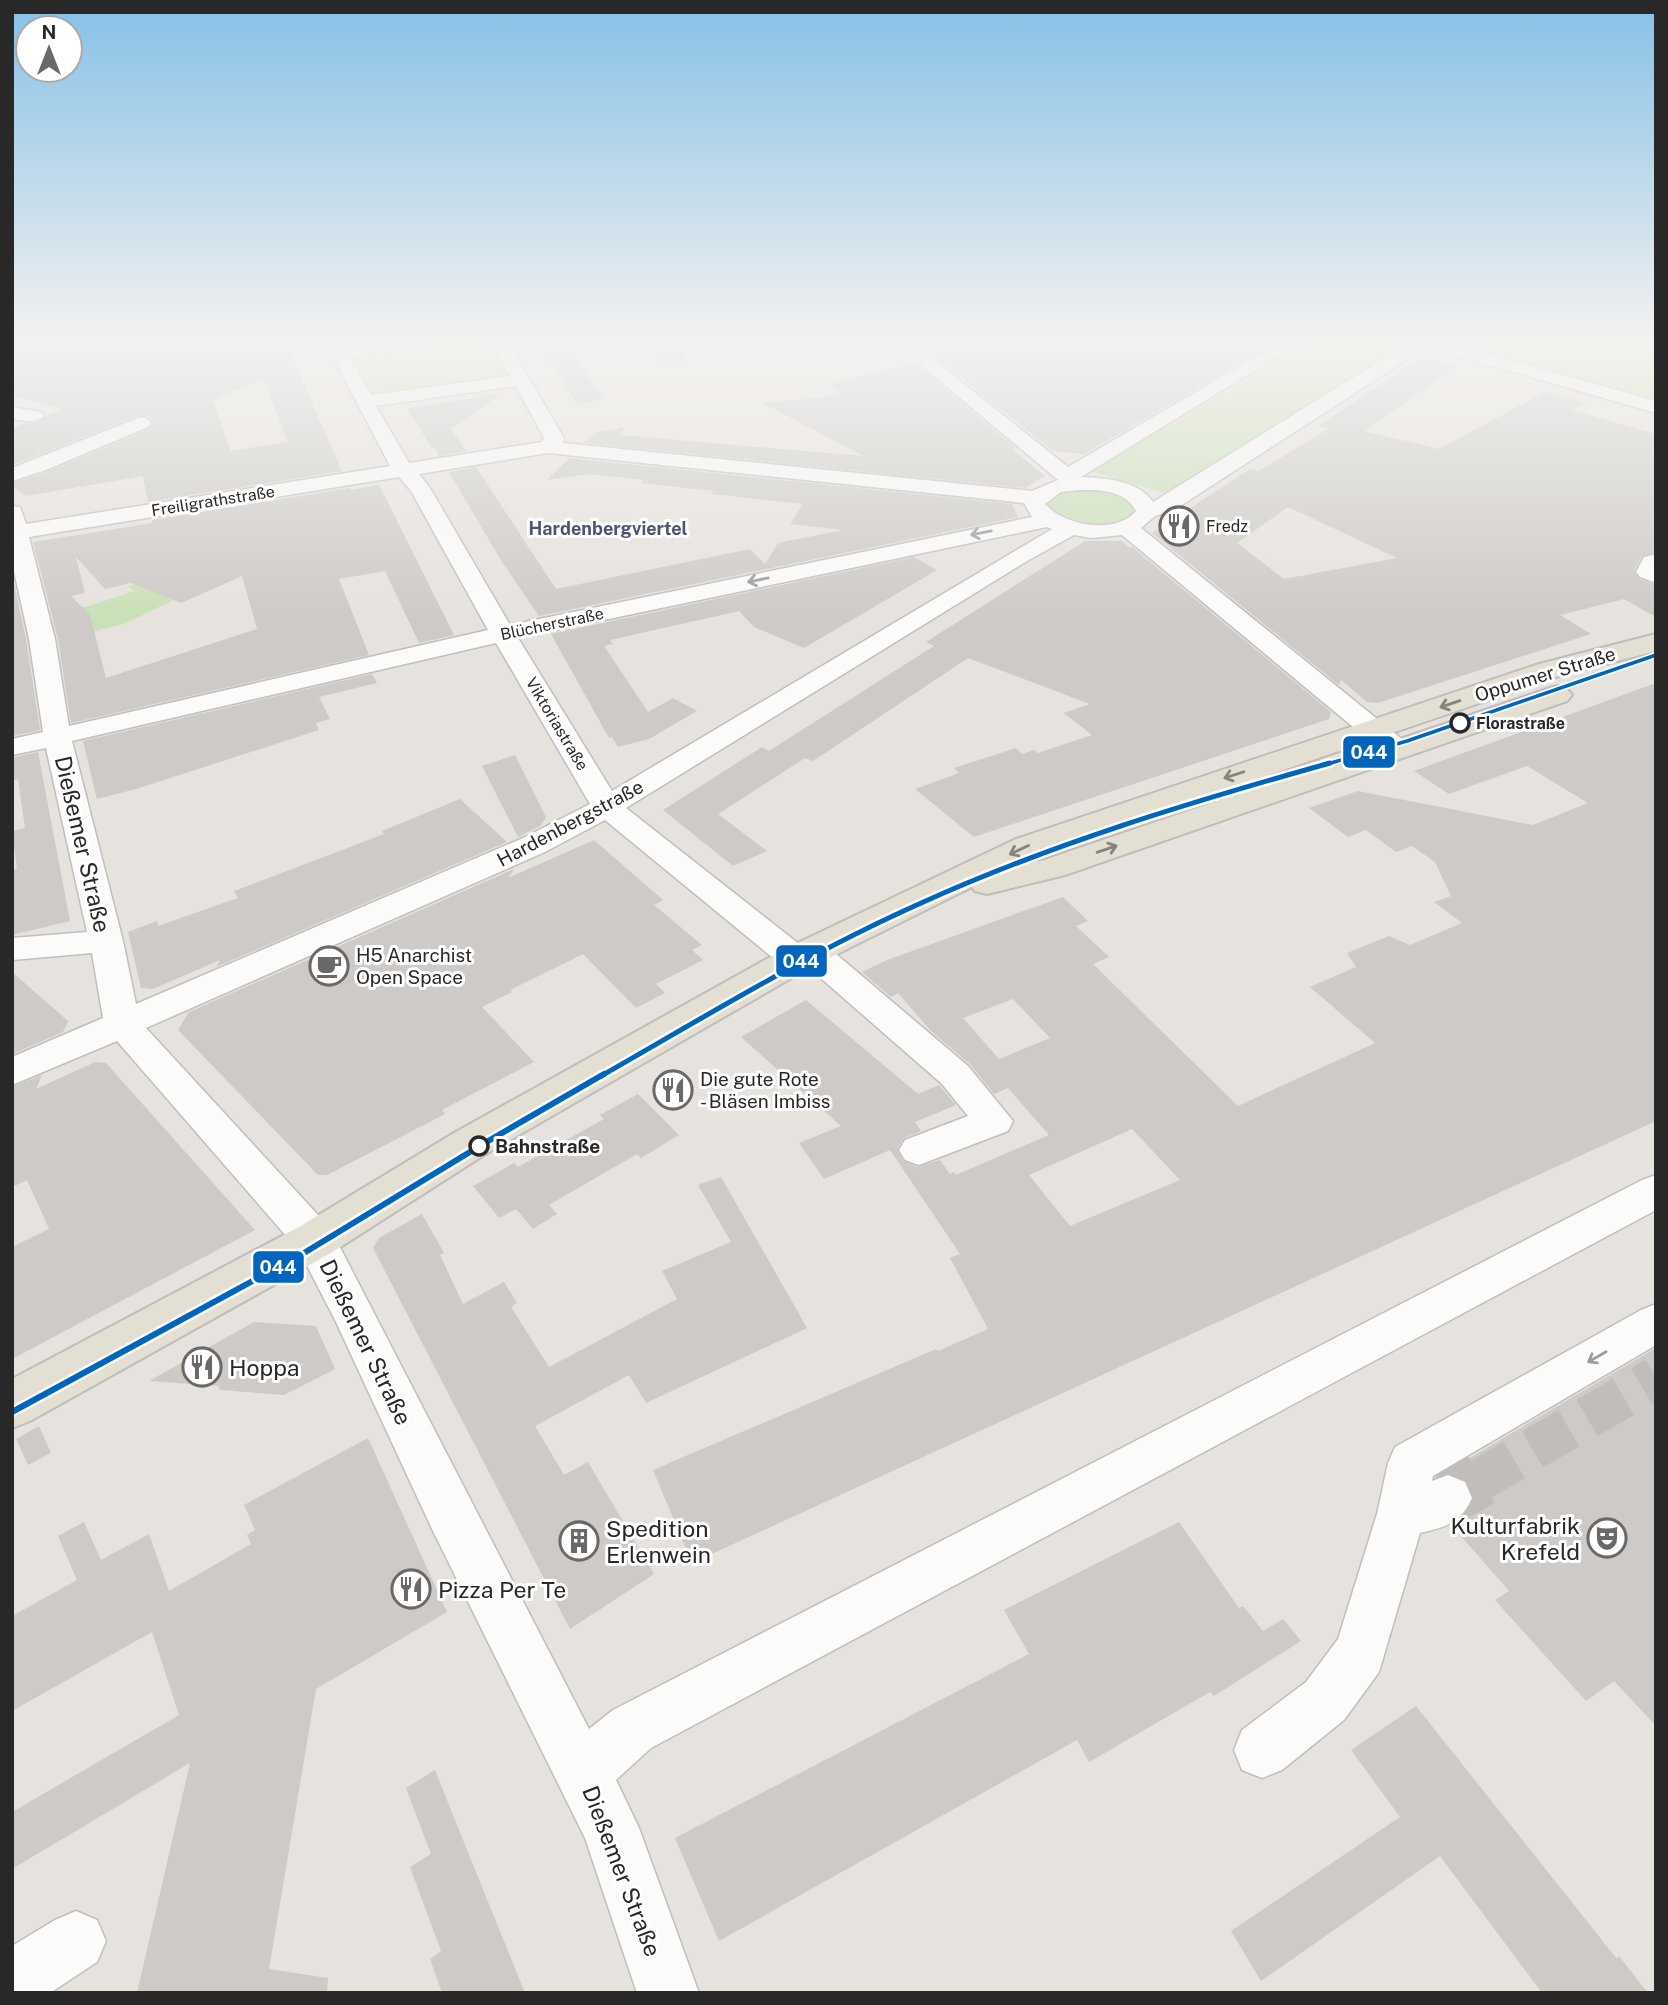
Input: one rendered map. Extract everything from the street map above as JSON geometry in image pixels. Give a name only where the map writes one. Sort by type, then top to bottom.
[{"type":"main road","name":"Oppumer Straße","points":[[316,1240],[468,1144],[803,955],[1028,846],[1549,670],[1656,642]]},
{"type":"main road","name":"Oppumer Straße","points":[[923,897],[1053,867],[1656,660]]},
{"type":"main road","points":[[12,1405],[316,1240]]},
{"type":"street","points":[[12,475],[120,433]]},
{"type":"street","name":"Viktoriastraße","points":[[381,433],[396,461],[420,488],[503,634],[607,807],[713,895],[803,955],[955,1075],[994,1121],[919,1150]]},
{"type":"street","points":[[548,447],[554,438],[551,433]]},
{"type":"street","points":[[1011,433],[1069,481],[1123,489],[1145,503],[1147,511]]},
{"type":"street","points":[[1140,433],[1084,466],[1069,481],[1036,498],[1034,505],[1038,513],[1056,523],[1099,530],[1126,527],[1137,523],[1147,511],[1166,505],[1278,433]]},
{"type":"street","name":"Freiligrathstraße","points":[[14,522],[405,470],[548,447],[1036,498]]},
{"type":"street","name":"Dießemer Straße","points":[[14,522],[42,639],[57,736],[106,941],[122,1024],[316,1240],[450,1513],[610,1828],[668,1993]]},
{"type":"street","name":"Blücherstraße","points":[[12,747],[503,634],[1056,523]]},
{"type":"street","name":"Hardenbergstraße","points":[[12,1072],[534,845],[607,807],[992,572],[1056,523]]},
{"type":"street","points":[[1126,527],[1398,750]]},
{"type":"street","points":[[12,949],[106,941]]},
{"type":"street","points":[[583,1771],[632,1729],[1656,1191]]},
{"type":"street","points":[[1262,1750],[1325,1701],[1360,1653],[1401,1514],[1412,1463],[1656,1323]]},
{"type":"street","points":[[1401,1514],[1433,1507],[1448,1498]]},
{"type":"street","points":[[12,1981],[76,1941]]},
{"type":"green space","points":[[1157,433],[1264,433],[1168,494],[1091,471]]},
{"type":"green space","points":[[1077,488],[1110,491],[1132,500],[1138,512],[1114,524],[1091,526],[1068,519],[1045,506],[1046,500],[1063,490]]},
{"type":"green space","points":[[189,564],[227,574],[124,624],[65,638],[57,613],[134,591],[128,586]]},
{"type":"building","points":[[12,433],[95,433],[12,465]]},
{"type":"building","points":[[141,433],[224,433],[230,451],[288,442],[284,433],[325,433],[342,471],[148,502],[143,476],[26,496],[12,486],[12,483],[47,472]]},
{"type":"building","points":[[422,433],[453,433],[466,451],[439,456],[435,448],[431,447]]},
{"type":"building","points":[[594,433],[621,433],[620,435],[864,456],[819,433],[997,433],[1017,449],[1012,449],[1045,476],[1025,488],[584,443]]},
{"type":"building","points":[[1030,433],[1121,433],[1084,454],[1053,451]]},
{"type":"building","points":[[1322,433],[1371,433],[1439,449],[1470,433],[1656,434],[1656,553],[1642,556],[1634,571],[1639,579],[1656,585],[1656,617],[1624,599],[1560,615],[1591,634],[1378,703],[1367,702],[1341,680],[1339,685],[1152,533],[1250,469],[1259,471]],"holes":[[[1288,507],[1397,558],[1284,579],[1237,543]]]},
{"type":"building","points":[[569,458],[1012,504],[1018,517],[539,616],[502,562],[449,472],[476,467],[556,589],[750,549],[765,564],[778,543],[843,530],[790,524],[803,504],[711,494],[714,491],[589,474],[547,480]]},
{"type":"building","points":[[379,485],[454,635],[419,643],[385,571],[339,579],[369,655],[71,723],[58,639],[33,542],[152,523],[152,520],[350,488]],"holes":[[[76,557],[105,589],[131,583],[181,603],[242,576],[257,629],[106,678],[90,615],[71,596],[85,593]]]},
{"type":"building","points":[[1085,541],[1121,541],[1132,547],[1331,712],[1329,719],[974,837],[915,789],[959,773],[954,768],[1016,748],[1022,754],[1034,750],[1038,753],[1092,735],[1064,713],[1090,704],[968,658],[813,761],[805,758],[718,814],[767,851],[733,866],[663,810],[762,747],[769,751],[934,646],[926,642]]},
{"type":"building","points":[[914,557],[937,570],[804,648],[754,627],[739,611],[610,640],[613,644],[604,646],[648,712],[673,698],[697,711],[649,739],[618,747],[612,737],[609,738],[551,634]]},
{"type":"building","points":[[12,575],[26,639],[40,730],[12,736]]},
{"type":"building","points":[[372,674],[377,683],[319,697],[330,719],[316,723],[319,730],[97,799],[83,741]]},
{"type":"building","points":[[1656,683],[1656,1121],[692,1563],[653,1470],[988,1329],[950,1258],[960,1254],[890,1150],[824,1179],[799,1143],[841,1126],[741,1037],[806,1000],[918,1094],[939,1085],[956,1105],[915,1122],[921,1131],[904,1138],[897,1149],[903,1161],[918,1167],[940,1160],[950,1174],[954,1172],[956,1175],[1049,1135],[1008,1088],[994,1094],[970,1064],[931,1031],[898,993],[891,997],[862,972],[887,960],[1063,897],[1088,921],[1076,926],[1109,957],[1093,964],[1238,1106],[1375,1043],[1310,987],[1356,967],[1347,953],[1389,936],[1410,945],[1462,923],[1434,902],[1451,896],[1435,862],[1412,846],[1396,852],[1366,830],[1348,837],[1309,808],[1358,791],[1533,825],[1588,803],[1527,766],[1449,794],[1414,771]],"holes":[[[1013,999],[1050,1038],[999,1059],[963,1018]],[[1132,1129],[1180,1180],[1070,1226],[1029,1175]]]},
{"type":"building","points":[[38,752],[70,921],[12,935],[12,870],[17,869],[12,831],[25,828],[18,779],[12,781],[12,758]]},
{"type":"building","points":[[515,755],[546,817],[540,826],[518,837],[482,766]]},
{"type":"building","points":[[460,799],[507,842],[216,967],[220,960],[153,989],[141,988],[128,932],[157,921],[158,926],[238,898],[234,891],[384,834],[382,831]]},
{"type":"building","points":[[594,840],[663,900],[654,905],[702,945],[692,950],[703,960],[656,984],[665,993],[636,1008],[583,954],[510,990],[512,992],[482,1007],[534,1062],[442,1110],[445,1114],[327,1175],[318,1175],[178,1030],[189,1012],[514,869],[508,878]]},
{"type":"building","points":[[12,972],[68,1021],[63,1032],[12,1054]]},
{"type":"building","points":[[95,1062],[106,1063],[255,1230],[12,1359],[12,1247],[49,1229],[27,1180],[12,1187],[12,1087],[42,1075],[36,1089]]},
{"type":"building","points":[[638,1094],[679,1135],[641,1158],[637,1154],[549,1205],[557,1214],[533,1229],[516,1209],[499,1218],[473,1186],[514,1163],[518,1167],[604,1119],[600,1115]]},
{"type":"building","points":[[721,1177],[807,1328],[646,1403],[629,1375],[535,1426],[564,1475],[588,1462],[654,1574],[570,1629],[373,1248],[379,1238],[422,1214],[444,1253],[440,1255],[463,1304],[504,1282],[517,1303],[511,1307],[549,1367],[677,1299],[662,1271],[731,1242],[698,1185]]},
{"type":"building","points":[[254,1322],[316,1326],[335,1369],[284,1395],[220,1390],[218,1386],[149,1381]]},
{"type":"building","points":[[1656,1348],[1656,1726],[1614,1681],[1586,1701],[1495,1600],[1509,1591],[1453,1527],[1466,1518],[1464,1516],[1474,1499],[1467,1481],[1449,1473],[1439,1476]]},
{"type":"building","points":[[39,1426],[51,1453],[28,1465],[16,1439]]},
{"type":"building","points":[[368,1438],[447,1612],[316,1689],[269,1969],[328,1978],[327,1993],[137,1993],[190,1763],[12,1869],[12,1812],[179,1715],[152,1632],[12,1711],[12,1616],[77,1580],[58,1536],[84,1522],[101,1560],[149,1534],[169,1591],[251,1544],[247,1535],[255,1530],[244,1505]]},
{"type":"building","points":[[1179,1522],[1239,1608],[1243,1606],[1263,1631],[1283,1619],[1301,1641],[1214,1696],[1210,1692],[1089,1762],[1077,1740],[719,1941],[675,1838],[1029,1654],[1004,1610]]},
{"type":"building","points":[[1416,1706],[1617,1959],[1619,1956],[1648,1993],[1542,1993],[1440,1856],[1261,1981],[1231,1931],[1400,1817],[1351,1750]]},
{"type":"building","points":[[435,1770],[525,1993],[442,1993],[430,1959],[441,1951],[410,1867],[431,1854],[406,1788]]},
{"type":"tunnel","points":[[1478,1481],[1656,1378]]},
{"type":"tunnel","points":[[1448,1498],[1481,1479]]},
{"type":"transit line","name":"044","points":[[12,1412],[304,1253],[483,1144],[800,962],[918,904],[999,870],[1203,799],[1407,741],[1656,655]]},
{"type":"place","name":"Fredz","points":[[1179,526]]},
{"type":"place","name":"Florastraße","points":[[1460,723]]},
{"type":"place","name":"H5 Anarchist Open Space","points":[[329,966]]},
{"type":"place","name":"Die gute Rote - Bläsen Imbiss","points":[[673,1090]]},
{"type":"place","name":"Bahnstraße","points":[[479,1146]]},
{"type":"place","name":"Hoppa","points":[[202,1367]]},
{"type":"place","name":"Kulturfabrik Krefeld","points":[[1607,1538]]},
{"type":"place","name":"Spedition Erlenwein","points":[[579,1541]]},
{"type":"place","name":"Pizza Per Te","points":[[411,1589]]},
{"type":"district","name":"Hardenbergviertel","points":[[608,528]]}]
